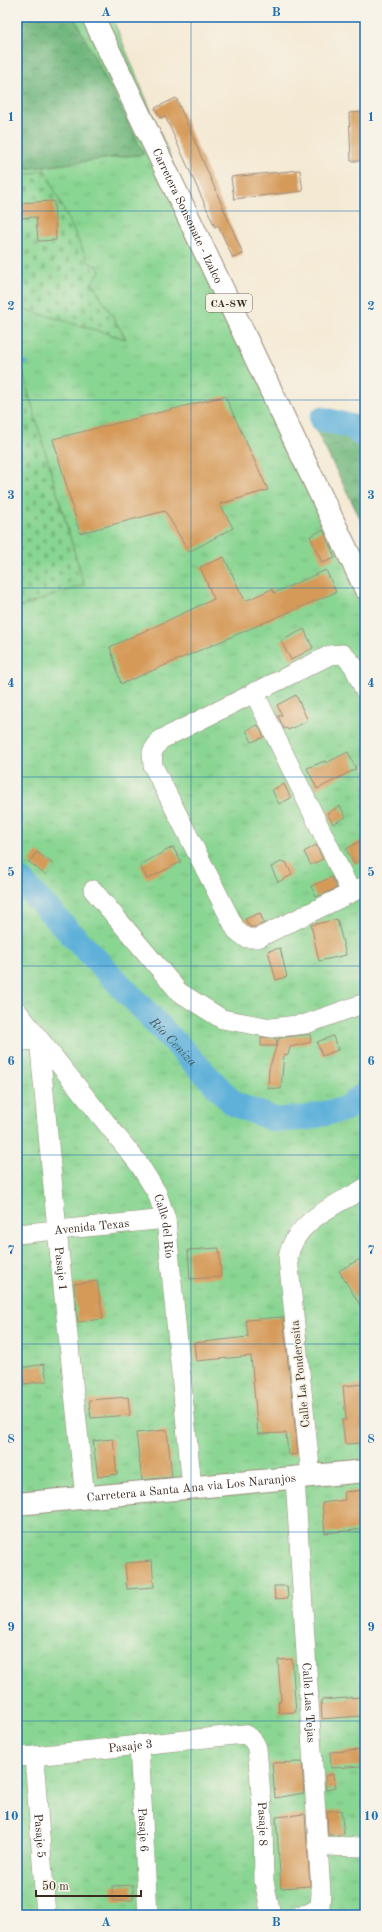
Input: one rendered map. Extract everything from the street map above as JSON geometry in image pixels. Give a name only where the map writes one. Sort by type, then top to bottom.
[{"type":"main road","name":"Carretera Sonsonate - Izalco","points":[[93,17],[365,588]]},
{"type":"main road","name":"Carretera a Santa Ana via Los Naranjos","points":[[17,1504],[365,1472]]},
{"type":"street","points":[[254,692],[358,889],[258,938],[246,938],[236,930],[153,766],[152,752],[160,740],[254,692],[330,655],[343,654],[352,665],[365,691]]},
{"type":"street","points":[[92,890],[179,992],[222,1019],[271,1028],[306,1024],[365,1003]]},
{"type":"street","name":"Calle del Río","points":[[17,1011],[139,1164],[157,1193],[166,1219],[192,1488]]},
{"type":"street","points":[[17,1042],[39,1039]]},
{"type":"street","name":"Pasaje 1","points":[[39,1039],[85,1498]]},
{"type":"street","name":"Calle La Ponderosita","points":[[303,1477],[288,1258],[290,1246],[312,1220],[365,1188]]},
{"type":"street","name":"Avenida Texas","points":[[17,1234],[166,1219]]},
{"type":"street","name":"Calle Las Tejas","points":[[301,1915],[308,1914],[320,1907],[322,1893],[317,1846],[303,1477]]},
{"type":"street","name":"Pasaje 3","points":[[25,1757],[139,1744],[246,1735]]},
{"type":"street","name":"Pasaje 8","points":[[246,1735],[253,1740],[257,1748],[263,1818],[264,1881],[271,1915]]},
{"type":"street","name":"Pasaje 6","points":[[139,1744],[148,1915]]},
{"type":"street","name":"Pasaje 5","points":[[25,1757],[46,1915]]},
{"type":"street","points":[[317,1846],[365,1847]]},
{"type":"green space","points":[[17,17],[112,17],[212,258],[365,570],[365,1915],[17,1915]]},
{"type":"green space","points":[[17,17],[74,17],[144,154],[17,170]]},
{"type":"green space","points":[[45,170],[89,263],[97,266],[100,271],[92,282],[126,339],[17,307],[17,177]]},
{"type":"green space","points":[[17,354],[84,585],[17,608]]},
{"type":"green space","points":[[315,428],[351,433],[365,443],[365,528]]},
{"type":"building","points":[[176,98],[243,254],[233,258],[218,225],[215,227],[165,116],[160,118],[155,108]]},
{"type":"building","points":[[365,112],[365,161],[351,161],[349,113]]},
{"type":"building","points":[[300,170],[303,191],[234,199],[231,177]]},
{"type":"building","points":[[54,201],[56,240],[38,241],[36,217],[17,218],[17,203]]},
{"type":"building","points":[[225,396],[268,490],[220,504],[233,528],[189,552],[165,511],[80,533],[53,439]]},
{"type":"building","points":[[323,530],[335,558],[322,563],[310,536]]},
{"type":"building","points":[[224,557],[245,601],[272,589],[274,593],[326,570],[336,592],[121,684],[110,647],[214,599],[200,567]]},
{"type":"building","points":[[304,629],[313,648],[291,660],[281,641]]},
{"type":"building","points":[[296,695],[308,721],[288,730],[287,728],[284,729],[278,716],[282,715],[277,705]]},
{"type":"building","points":[[258,725],[264,737],[252,742],[246,730]]},
{"type":"building","points":[[348,752],[356,769],[317,789],[307,768],[325,761],[326,763]]},
{"type":"building","points":[[284,784],[291,798],[279,804],[272,790]]},
{"type":"building","points":[[340,806],[346,817],[333,824],[327,813]]},
{"type":"building","points":[[365,838],[365,858],[354,864],[346,849]]},
{"type":"building","points":[[316,845],[323,859],[311,865],[304,852]]},
{"type":"building","points":[[173,847],[181,862],[147,879],[140,865]]},
{"type":"building","points":[[37,852],[54,865],[46,875],[29,862]]},
{"type":"building","points":[[281,862],[286,862],[292,875],[278,882],[271,867]]},
{"type":"building","points":[[332,877],[337,888],[316,897],[311,886]]},
{"type":"building","points":[[260,913],[264,923],[255,927],[250,927],[245,919]]},
{"type":"building","points":[[337,919],[346,955],[319,961],[311,925]]},
{"type":"building","points":[[280,948],[287,977],[276,980],[268,951]]},
{"type":"building","points":[[310,1034],[311,1042],[290,1047],[288,1055],[284,1054],[281,1089],[268,1088],[269,1069],[279,1038]]},
{"type":"building","points":[[333,1036],[338,1050],[322,1056],[317,1042]]},
{"type":"building","points":[[261,1037],[276,1038],[277,1046],[261,1046]]},
{"type":"building","points":[[219,1248],[221,1277],[190,1279],[188,1250]]},
{"type":"building","points":[[365,1256],[365,1313],[339,1271]]},
{"type":"building","points":[[97,1281],[103,1319],[78,1322],[74,1284]]},
{"type":"building","points":[[283,1317],[298,1454],[288,1455],[286,1433],[258,1434],[251,1356],[196,1361],[194,1343],[248,1337],[246,1320]]},
{"type":"building","points":[[44,1364],[47,1381],[24,1384],[21,1368]]},
{"type":"building","points":[[365,1384],[365,1429],[362,1429],[363,1443],[345,1444],[342,1420],[346,1420],[343,1386]]},
{"type":"building","points":[[128,1397],[130,1415],[91,1418],[89,1400]]},
{"type":"building","points":[[167,1430],[172,1477],[142,1480],[136,1433]]},
{"type":"building","points":[[113,1439],[117,1474],[98,1477],[93,1441]]},
{"type":"building","points":[[363,1490],[365,1492],[365,1529],[325,1533],[322,1503],[345,1500],[344,1492]]},
{"type":"building","points":[[152,1561],[154,1587],[127,1589],[125,1563]]},
{"type":"building","points":[[274,1586],[287,1586],[288,1598],[275,1599]]},
{"type":"building","points":[[292,1659],[296,1712],[279,1713],[278,1701],[281,1701],[278,1660]]},
{"type":"building","points":[[361,1697],[361,1716],[322,1719],[321,1700]]},
{"type":"building","points":[[361,1750],[362,1766],[331,1768],[330,1752]]},
{"type":"building","points":[[302,1762],[304,1793],[275,1798],[272,1763]]},
{"type":"building","points":[[333,1774],[336,1788],[326,1790],[325,1776]]},
{"type":"building","points":[[341,1810],[344,1834],[328,1835],[327,1811]]},
{"type":"building","points":[[305,1814],[310,1886],[281,1888],[276,1817]]},
{"type":"building","points":[[133,1885],[133,1900],[113,1901],[112,1886]]},
{"type":"waterway","points":[[17,361],[26,363]]},
{"type":"waterway","points":[[322,419],[353,427],[365,437]]},
{"type":"waterway","name":"Río Ceniza","points":[[17,877],[234,1104],[276,1120],[305,1118],[345,1109],[365,1094]]}]
